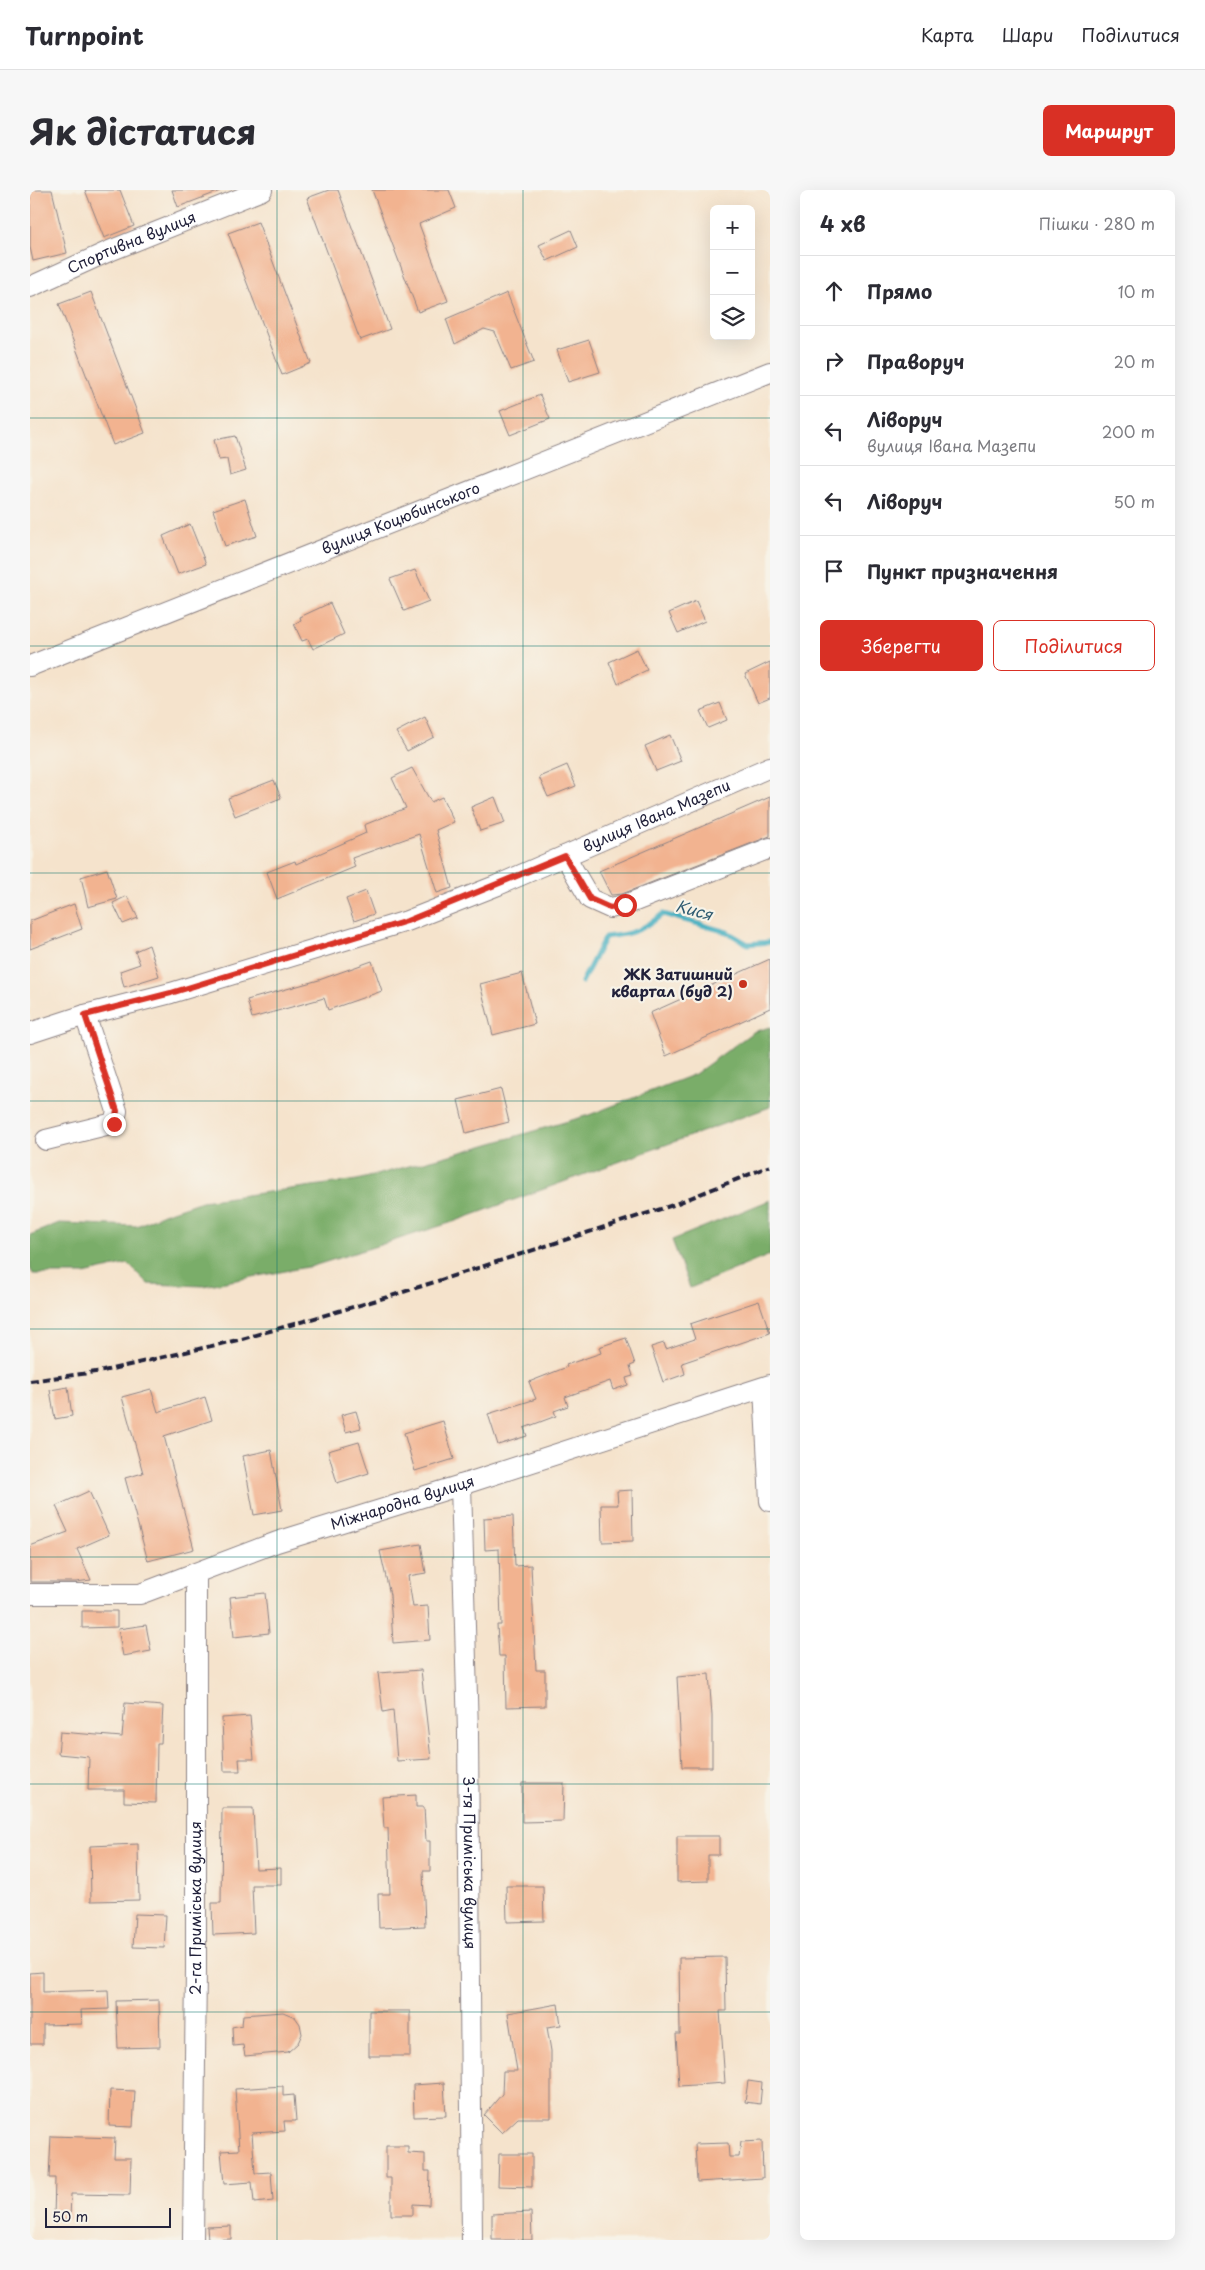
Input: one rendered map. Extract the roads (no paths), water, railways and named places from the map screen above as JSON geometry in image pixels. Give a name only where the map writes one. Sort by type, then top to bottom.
[{"type":"street","name":"Спортивна вулиця","points":[[30,287],[107,252],[262,190]]},
{"type":"street","name":"вулиця Коцюбинського","points":[[30,666],[770,372]]},
{"type":"street","name":"вулиця Івана Мазепи","points":[[30,1033],[85,1015],[171,993],[407,921],[565,856],[770,767]]},
{"type":"street","points":[[565,856],[590,899],[610,908],[625,905],[770,848]]},
{"type":"street","points":[[46,1140],[114,1124],[117,1117],[117,1111],[85,1015]]},
{"type":"street","points":[[767,1387],[770,1501]]},
{"type":"street","name":"Міжнародна вулиця","points":[[30,1594],[140,1594],[277,1542],[767,1387]]},
{"type":"street","name":"3-тя Приміська вулиця","points":[[461,1485],[468,1732],[472,2240]]},
{"type":"street","name":"2-га Приміська вулиця","points":[[193,2240],[196,1969],[196,1574]]},
{"type":"waterway","name":"Кися","points":[[582,982],[605,937],[636,931],[663,914],[727,932],[748,944],[770,942]]},
{"type":"railway","points":[[30,1381],[103,1371],[242,1339],[391,1296],[673,1205],[770,1166]]},
{"type":"place","name":"ЖК Затишний квартал (буд 2)","points":[[743,984]]}]
